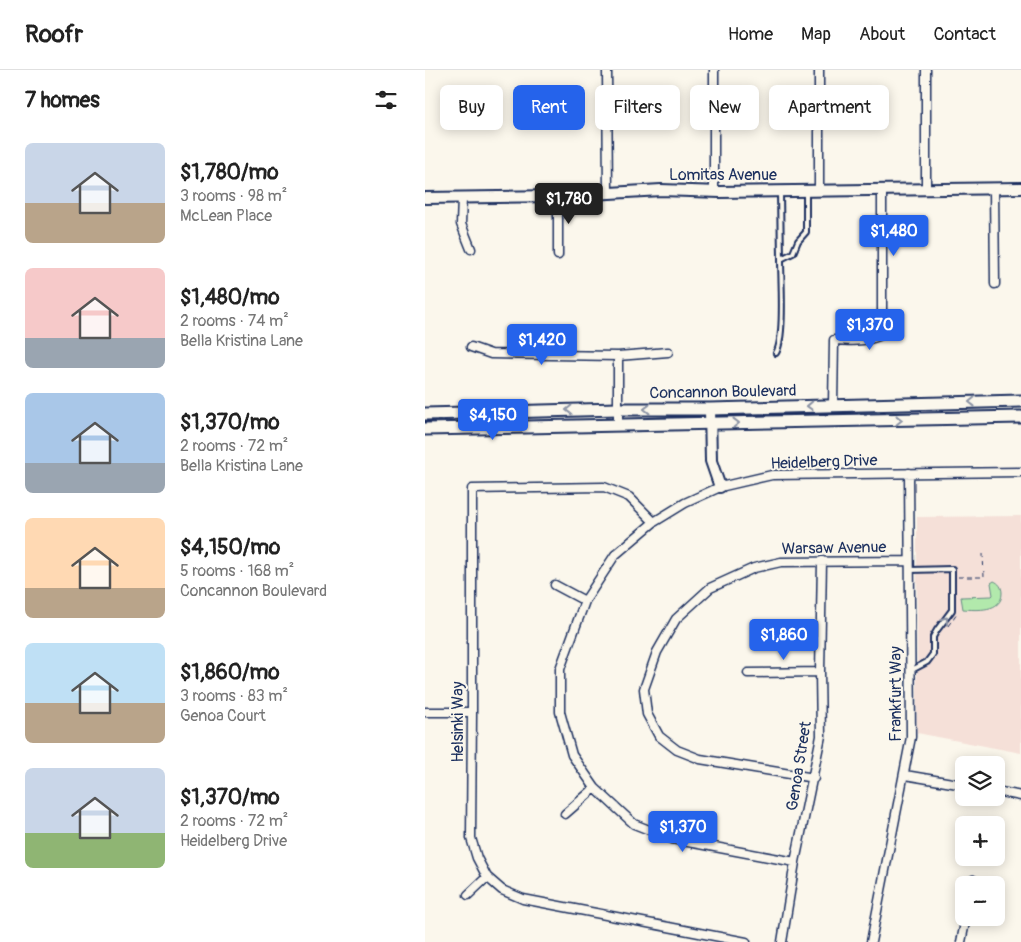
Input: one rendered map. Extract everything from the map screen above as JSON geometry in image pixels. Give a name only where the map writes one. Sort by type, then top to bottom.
[{"type":"main road","name":"Concannon Boulevard","points":[[425,414],[1021,401]]},
{"type":"main road","name":"Concannon Boulevard","points":[[425,429],[1021,417]]},
{"type":"street","points":[[607,70],[608,193]]},
{"type":"street","points":[[714,70],[715,192]]},
{"type":"street","points":[[819,70],[819,190]]},
{"type":"street","points":[[926,70],[926,189]]},
{"type":"street","points":[[994,188],[995,284]]},
{"type":"street","name":"Lomitas Avenue","points":[[425,198],[558,196],[661,190],[715,192],[1021,188]]},
{"type":"street","points":[[833,406],[834,340],[850,342],[870,340],[879,336],[882,324],[882,190]]},
{"type":"street","points":[[558,196],[558,255]]},
{"type":"street","points":[[462,198],[461,224],[471,249]]},
{"type":"street","points":[[471,347],[491,354],[617,356],[668,352]]},
{"type":"street","points":[[617,356],[618,425]]},
{"type":"street","points":[[710,409],[711,461],[720,487]]},
{"type":"street","name":"Heidelberg Drive","points":[[795,862],[673,839],[633,824],[595,788],[572,755],[560,712],[560,669],[585,601],[615,555],[654,522],[685,503],[720,487],[772,475],[1021,472]]},
{"type":"street","name":"Frankfurt Way","points":[[871,942],[911,737],[909,473]]},
{"type":"street","name":"Helsinki Way","points":[[654,522],[629,496],[605,487],[472,488],[471,838],[477,858],[487,877],[502,890],[523,899],[746,942]]},
{"type":"street","name":"Genoa Street","points":[[782,942],[795,862],[814,778],[821,736],[822,561]]},
{"type":"street","name":"Warsaw Avenue","points":[[814,778],[699,759],[677,750],[659,736],[647,714],[644,690],[657,652],[676,619],[710,588],[754,568],[781,562],[909,561]]},
{"type":"street","points":[[555,585],[585,601]]},
{"type":"street","points":[[747,673],[820,672]]},
{"type":"street","points":[[425,712],[472,712]]},
{"type":"street","points":[[905,774],[955,783]]},
{"type":"street","points":[[565,814],[595,788]]},
{"type":"street","points":[[1005,793],[1021,796]]},
{"type":"street","points":[[468,894],[487,877]]},
{"type":"street","points":[[961,942],[964,926]]},
{"type":"street","points":[[701,942],[702,933]]},
{"type":"lane","points":[[781,259],[793,253],[798,241],[805,232],[806,190]]},
{"type":"lane","points":[[776,353],[779,348],[781,323],[780,191]]},
{"type":"lane","points":[[909,570],[952,568],[952,610],[933,637],[933,654],[927,662],[910,671]]},
{"type":"shaded area","points":[[1021,516],[1021,753],[917,733],[917,517]]},
{"type":"green space","points":[[994,581],[1000,586],[1002,591],[998,604],[993,607],[975,610],[963,609],[961,597],[992,596],[991,583]]}]
